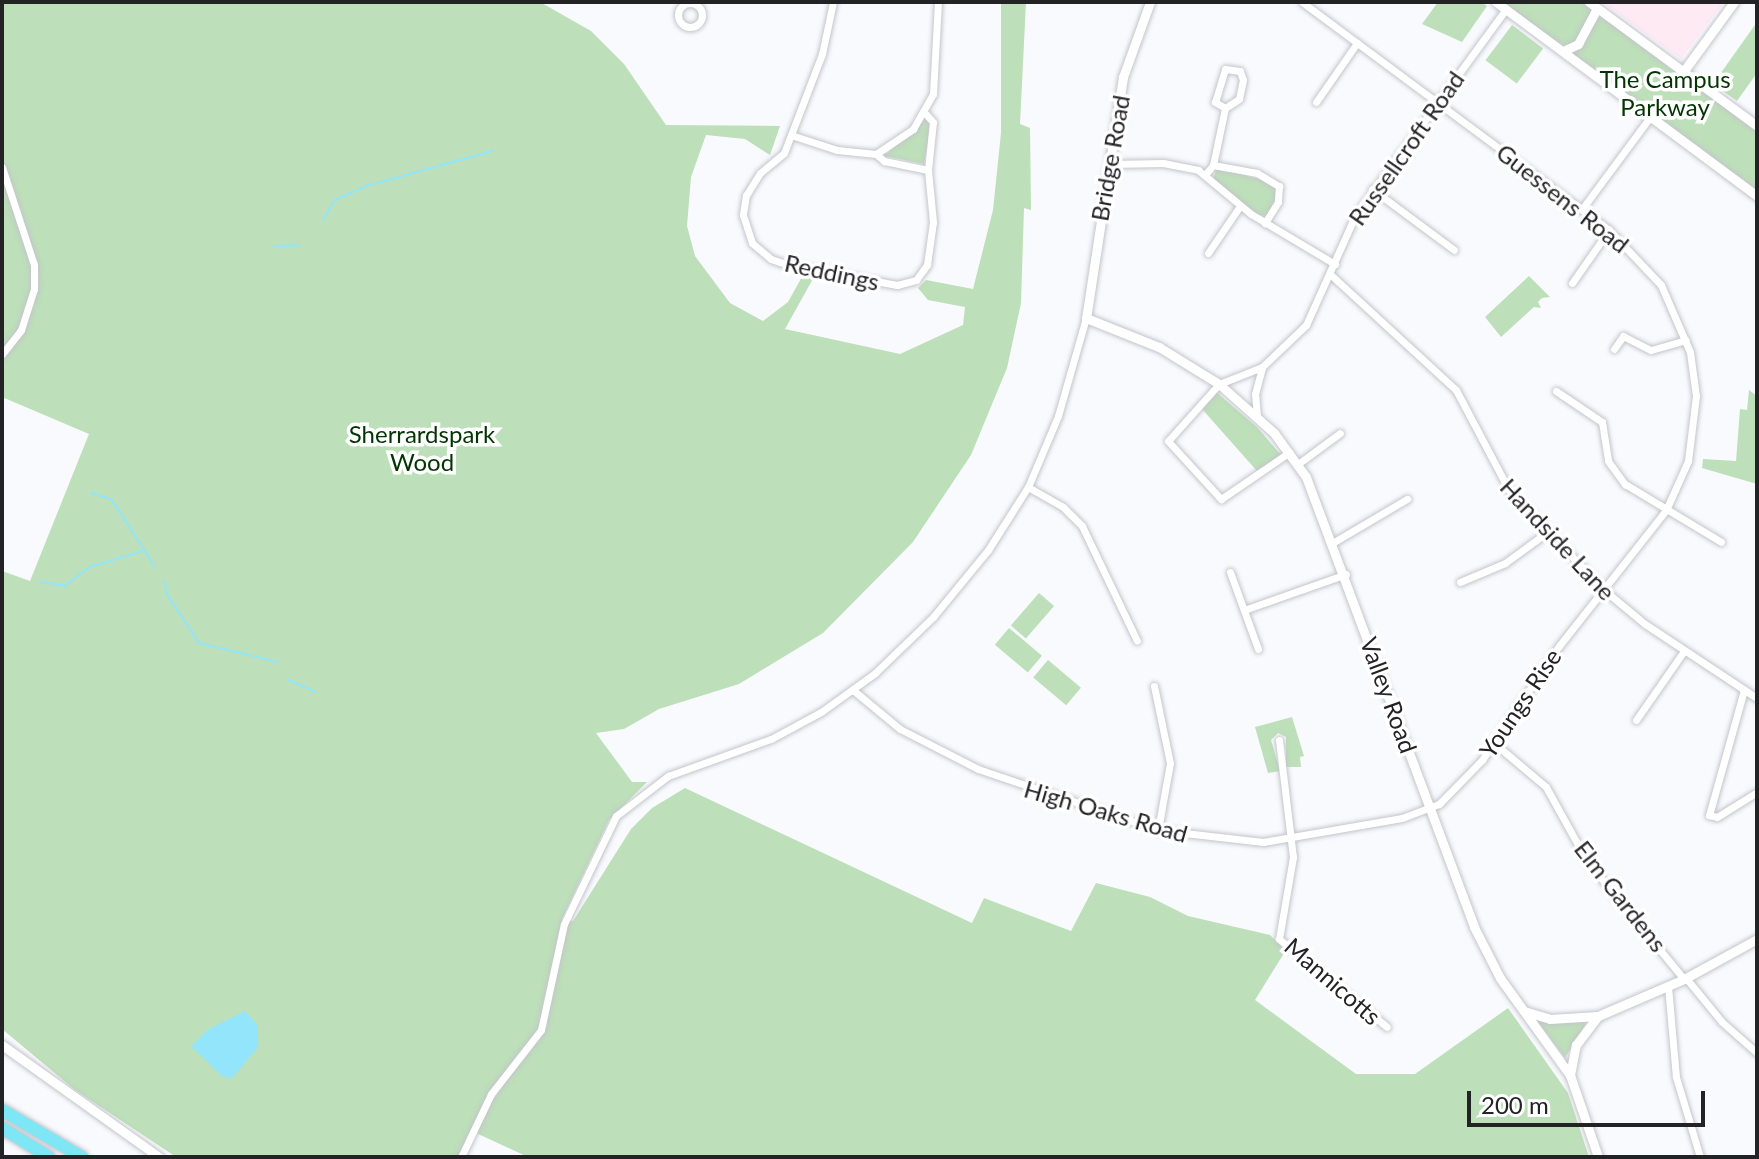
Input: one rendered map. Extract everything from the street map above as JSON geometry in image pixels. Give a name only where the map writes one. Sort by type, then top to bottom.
[{"type":"highway","points":[[2,1110],[82,1157]]},
{"type":"highway","points":[[2,1128],[49,1157]]},
{"type":"main road","name":"Bridge Road","points":[[1086,318],[1126,62],[1150,2]]},
{"type":"main road","points":[[1496,2],[1757,196]]},
{"type":"main road","points":[[1683,72],[1734,2]]},
{"type":"main road","points":[[1563,51],[1578,44],[1593,24],[1593,5]]},
{"type":"main road","points":[[1593,5],[1757,126]]},
{"type":"main road","name":"Valley Road","points":[[1086,318],[1159,347],[1219,384],[1257,416],[1298,464],[1334,542],[1486,955],[1570,1075],[1598,1157]]},
{"type":"main road","points":[[1524,1011],[1559,1019],[1598,1016],[1685,978],[1757,939]]},
{"type":"main road","points":[[1570,1075],[1576,1045],[1598,1016]]},
{"type":"main road","points":[[2,1045],[159,1157]]},
{"type":"street","points":[[833,2],[822,54],[791,135],[837,150],[876,154],[884,161],[928,170]]},
{"type":"street","points":[[876,154],[904,137],[925,113],[936,75],[938,2]]},
{"type":"street","name":"Guessens Road","points":[[1302,2],[1609,230],[1661,285],[1686,340],[1695,384],[1694,430],[1684,473],[1666,510],[1604,590]]},
{"type":"street","name":"Russellcroft Road","points":[[1219,384],[1262,367],[1306,325],[1372,189],[1506,9]]},
{"type":"street","points":[[1316,102],[1357,43]]},
{"type":"street","points":[[1205,175],[1213,165],[1225,108],[1239,99],[1243,76],[1237,70],[1225,69],[1219,78],[1215,102],[1225,108]]},
{"type":"street","name":"Reddings","points":[[791,135],[784,153],[750,186],[743,215],[756,247],[788,265],[897,285],[916,280],[925,270],[932,236],[928,170],[933,122],[925,113]]},
{"type":"street","points":[[1582,209],[1650,117]]},
{"type":"street","points":[[1110,164],[1175,164],[1205,175],[1240,206],[1335,264]]},
{"type":"street","points":[[1213,165],[1257,173],[1279,186],[1278,202],[1265,223]]},
{"type":"street","points":[[2,167],[34,265],[34,289],[21,330],[2,354]]},
{"type":"street","points":[[1372,189],[1454,250]]},
{"type":"street","points":[[1208,253],[1240,206]]},
{"type":"street","points":[[1572,283],[1609,230]]},
{"type":"street","name":"Handside Lane","points":[[1331,275],[1456,390],[1478,424],[1500,477],[1546,533],[1604,590],[1684,651],[1757,698]]},
{"type":"street","points":[[461,1157],[491,1094],[541,1030],[561,933],[604,836],[645,789],[680,770],[771,739],[853,690],[950,598],[1028,487],[1058,416],[1086,318]]},
{"type":"street","points":[[1614,349],[1623,336],[1651,350],[1686,340]]},
{"type":"street","points":[[1257,416],[1256,387],[1262,367]]},
{"type":"street","points":[[1219,384],[1168,441],[1221,499],[1290,452]]},
{"type":"street","points":[[1556,391],[1602,422],[1608,461],[1617,477],[1721,542]]},
{"type":"street","points":[[1298,464],[1340,433]]},
{"type":"street","points":[[1028,487],[1063,507],[1082,526],[1137,641]]},
{"type":"street","points":[[1334,542],[1407,499]]},
{"type":"street","points":[[1460,582],[1505,563],[1546,533]]},
{"type":"street","points":[[1230,572],[1258,649]]},
{"type":"street","points":[[1244,610],[1346,574]]},
{"type":"street","name":"Youngs Rise","points":[[1431,809],[1458,786],[1494,743],[1604,590]]},
{"type":"street","points":[[1636,720],[1684,651]]},
{"type":"street","points":[[1154,686],[1170,763],[1158,830]]},
{"type":"street","name":"High Oaks Road","points":[[853,690],[900,729],[978,769],[1158,830],[1238,842],[1293,839],[1431,809]]},
{"type":"street","points":[[1744,690],[1709,815],[1717,817],[1757,792]]},
{"type":"street","points":[[1279,740],[1293,839]]},
{"type":"street","name":"Elm Gardens","points":[[1494,743],[1546,787],[1587,861],[1722,1022],[1757,1053]]},
{"type":"street","name":"Mannicotts","points":[[1293,839],[1291,885],[1279,939],[1387,1027]]},
{"type":"street","points":[[1668,986],[1676,1077],[1700,1157]]},
{"type":"shaded area","points":[[1602,2],[1724,2],[1681,59]]},
{"type":"green space","name":"Sherrardspark Wood","points":[[2,2],[540,2],[591,31],[624,64],[666,125],[780,126],[770,155],[745,139],[706,135],[691,177],[687,226],[695,256],[730,303],[763,321],[788,302],[803,275],[814,277],[785,329],[900,354],[963,325],[965,307],[928,300],[918,288],[926,280],[973,289],[993,210],[1001,133],[1001,2],[1026,2],[1020,124],[1030,128],[1031,210],[1024,208],[1021,303],[1007,368],[971,455],[913,542],[823,633],[739,684],[659,709],[624,729],[596,733],[632,782],[647,782],[609,820],[562,919],[573,921],[631,829],[652,808],[685,788],[972,923],[984,898],[1071,931],[1096,883],[1150,897],[1188,916],[1270,935],[1286,950],[1255,1000],[1356,1074],[1415,1074],[1508,1008],[1568,1093],[1589,1157],[528,1157],[474,1132],[466,1157],[176,1157],[75,1090],[2,1029],[2,571],[30,581],[89,434],[2,397]]},
{"type":"green space","points":[[1438,2],[1482,2],[1487,6],[1462,42],[1422,24]]},
{"type":"green space","name":"The Campus Parkway","points":[[1502,2],[1583,2],[1592,11],[1575,43],[1563,46]]},
{"type":"green space","name":"The Campus Parkway","points":[[1601,15],[1757,130],[1757,191],[1572,53]]},
{"type":"green space","points":[[1757,22],[1757,73],[1737,101],[1713,84]]},
{"type":"green space","points":[[1512,25],[1543,48],[1517,84],[1486,60]]},
{"type":"green space","points":[[926,119],[931,124],[924,164],[884,156]]},
{"type":"green space","points":[[1217,168],[1274,183],[1279,194],[1267,216],[1258,215],[1213,179]]},
{"type":"green space","points":[[1529,276],[1550,297],[1542,298],[1538,302],[1541,308],[1534,307],[1501,337],[1485,317]]},
{"type":"green space","points":[[1749,390],[1757,396],[1757,484],[1702,468],[1703,459],[1736,461],[1740,409],[1747,410]]},
{"type":"green space","points":[[1215,391],[1257,427],[1281,455],[1257,471],[1202,409]]},
{"type":"green space","points":[[1039,593],[1054,606],[1026,639],[1011,625]]},
{"type":"green space","points":[[1009,628],[1042,656],[1028,672],[995,645]]},
{"type":"green space","points":[[1048,660],[1081,688],[1066,705],[1033,678]]},
{"type":"green space","points":[[1292,717],[1304,756],[1300,757],[1301,767],[1286,767],[1286,737],[1278,733],[1271,740],[1280,771],[1268,773],[1255,727]]},
{"type":"green space","points":[[1538,1022],[1584,1022],[1585,1025],[1565,1058]]},
{"type":"water","points":[[245,1011],[257,1025],[258,1047],[232,1078],[223,1077],[191,1046],[209,1029]]},
{"type":"waterway","points":[[323,220],[335,200],[366,186],[492,151]]},
{"type":"waterway","points":[[275,246],[298,245]]},
{"type":"waterway","points":[[91,493],[112,500],[155,567]]},
{"type":"waterway","points":[[41,582],[65,586],[89,567],[143,551]]},
{"type":"waterway","points":[[165,581],[166,593],[199,643],[278,662]]},
{"type":"waterway","points":[[289,680],[316,692]]}]
